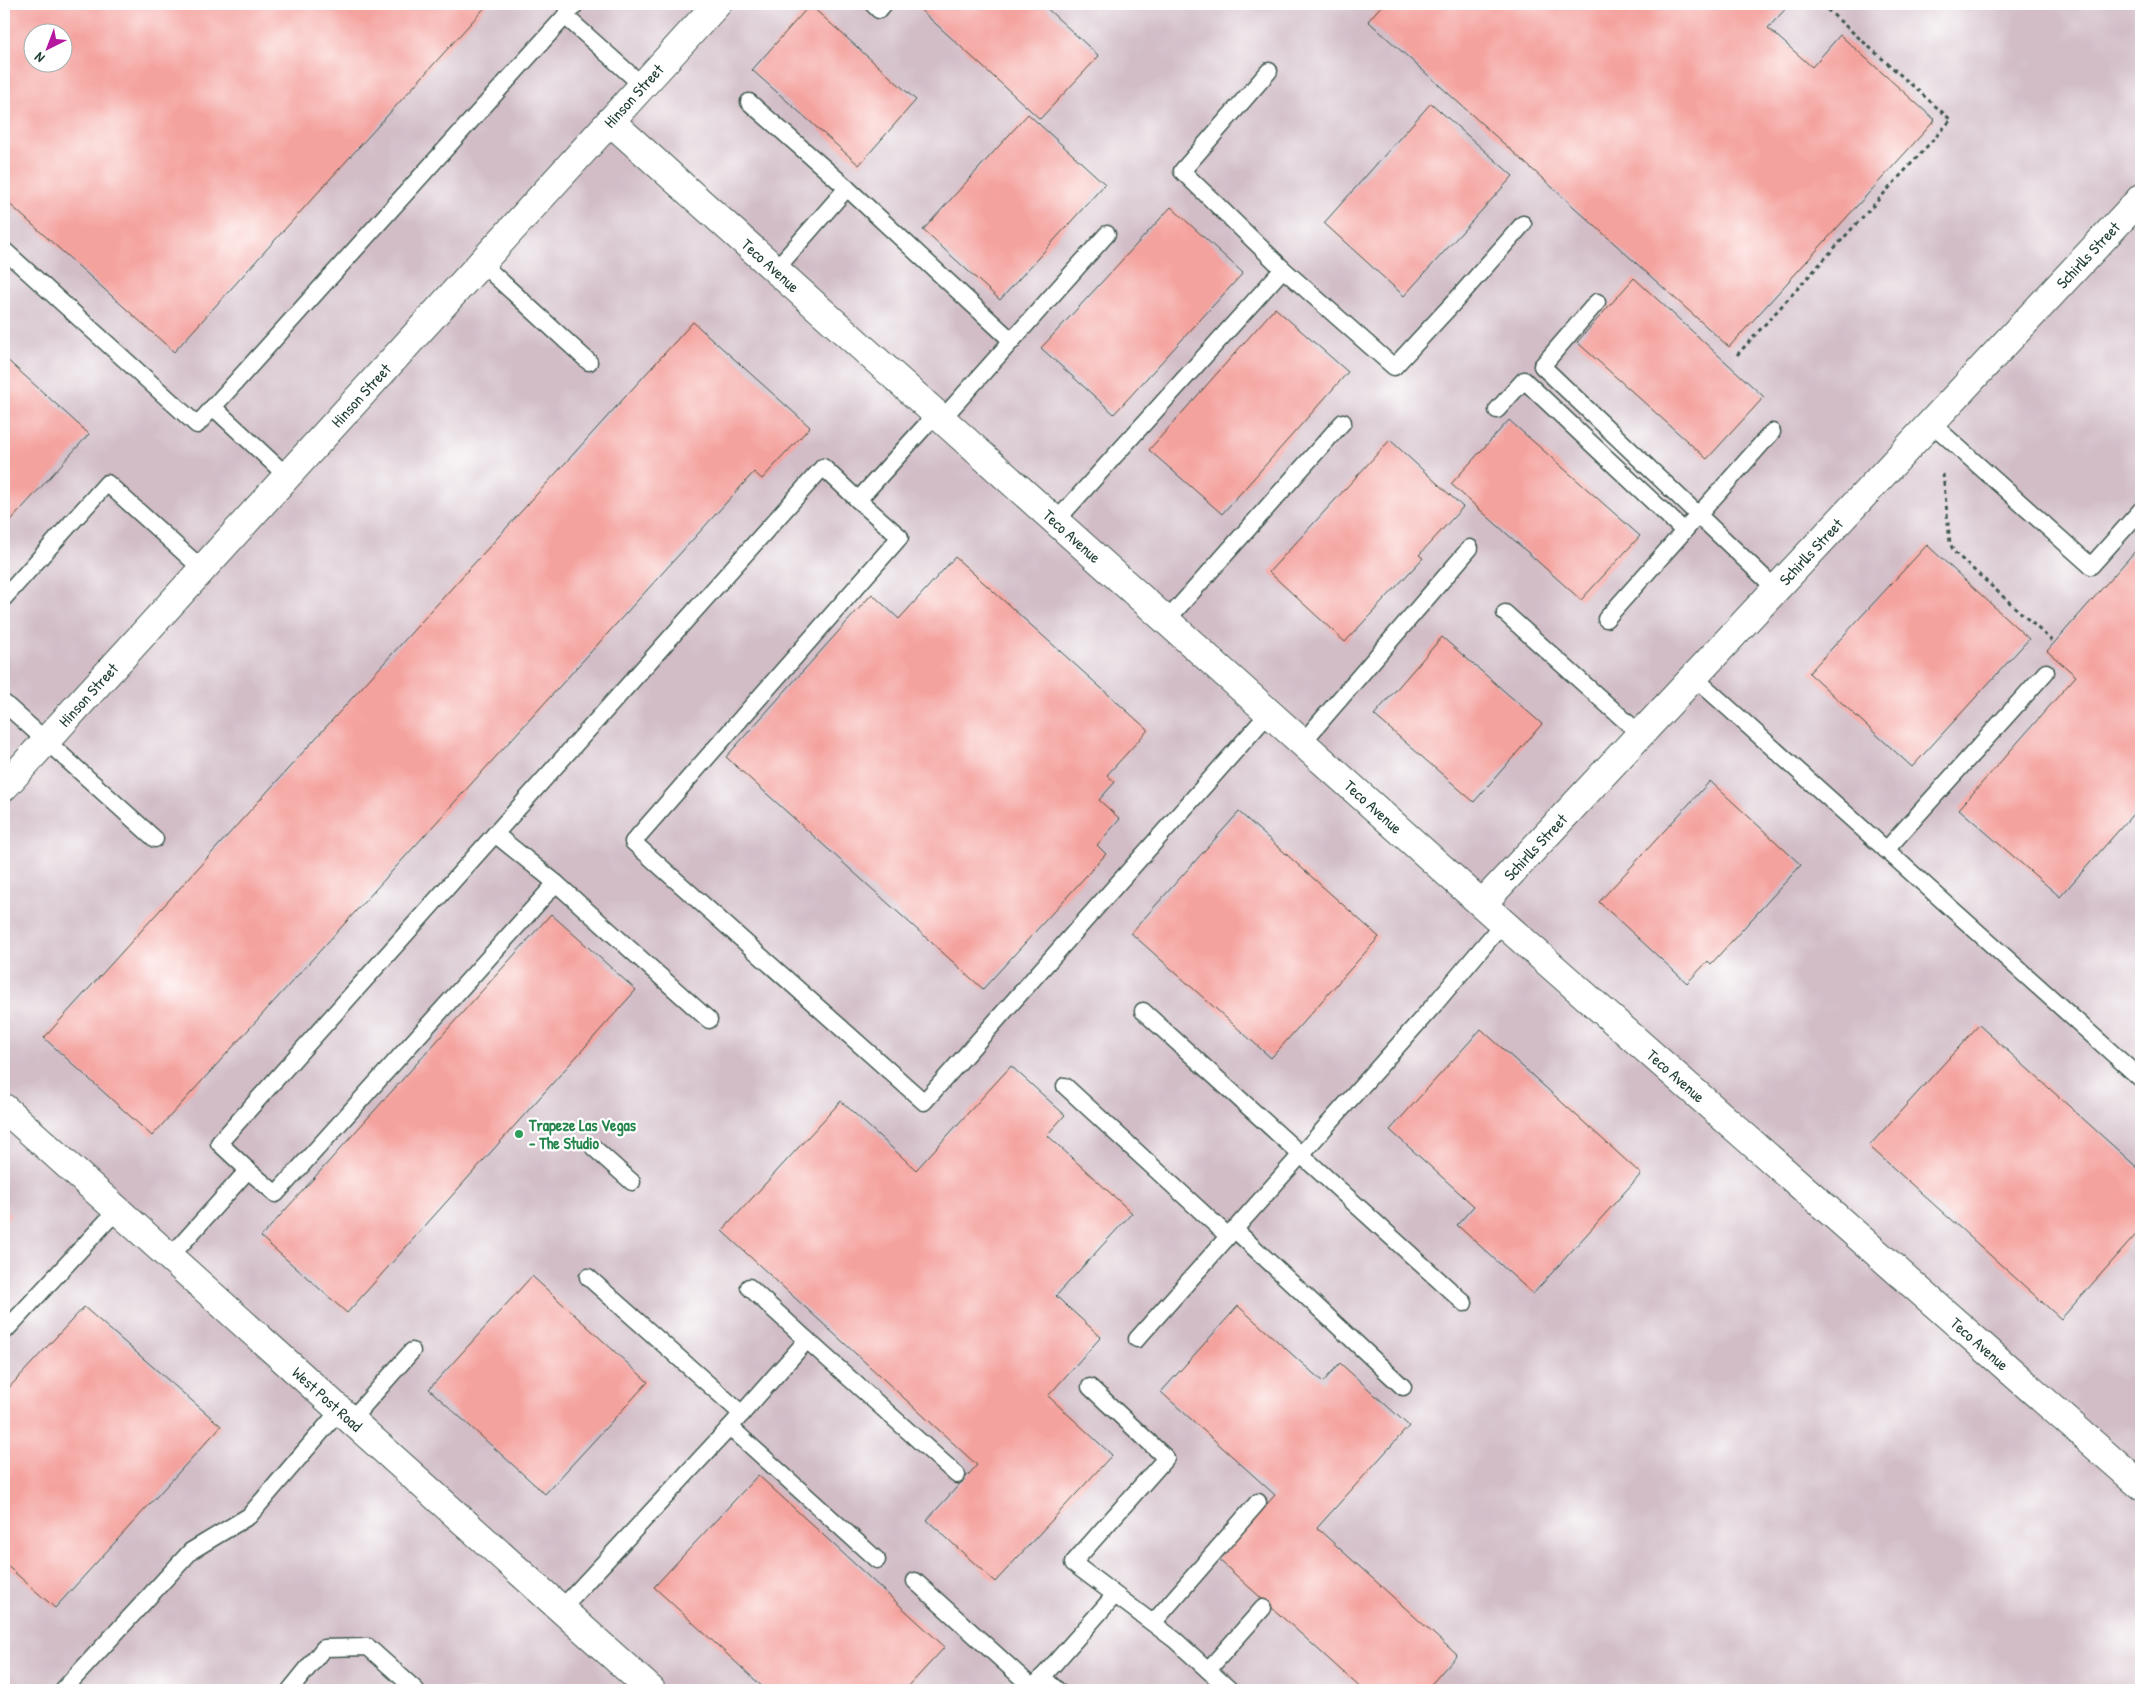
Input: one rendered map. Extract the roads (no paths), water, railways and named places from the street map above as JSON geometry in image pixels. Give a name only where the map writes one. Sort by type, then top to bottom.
[{"type":"street","name":"Hinson Street","points":[[4,787],[717,4]]},
{"type":"street","name":"Teco Avenue","points":[[610,121],[1503,923],[2141,1486]]},
{"type":"street","name":"Schirlls Street","points":[[1482,904],[2141,198]]},
{"type":"street","name":"West Post Road","points":[[4,1108],[651,1690]]},
{"type":"lane","points":[[4,250],[197,425],[576,4]]},
{"type":"lane","points":[[872,4],[879,10],[884,4]]},
{"type":"lane","points":[[565,16],[643,86]]},
{"type":"lane","points":[[1268,71],[1182,171],[1283,269],[1394,367],[1522,224]]},
{"type":"lane","points":[[749,102],[847,188],[1012,341]]},
{"type":"lane","points":[[776,270],[847,188]]},
{"type":"lane","points":[[858,500],[1012,341],[1107,234]]},
{"type":"lane","points":[[481,264],[589,362]]},
{"type":"lane","points":[[1056,521],[1283,269]]},
{"type":"lane","points":[[1597,302],[1542,366],[1776,590]]},
{"type":"lane","points":[[1497,410],[1524,380],[1684,531]]},
{"type":"lane","points":[[213,407],[288,476]]},
{"type":"lane","points":[[1167,620],[1343,422]]},
{"type":"lane","points":[[1930,423],[2091,566],[2141,510]]},
{"type":"lane","points":[[1606,619],[1772,432]]},
{"type":"lane","points":[[556,883],[276,1194],[218,1144],[822,467],[900,538],[633,842],[924,1102],[1269,713]]},
{"type":"lane","points":[[4,598],[107,484],[202,569]]},
{"type":"lane","points":[[1302,743],[1470,548]]},
{"type":"lane","points":[[1505,613],[1640,734]]},
{"type":"lane","points":[[1886,850],[2046,672]]},
{"type":"lane","points":[[1694,677],[2141,1079]]},
{"type":"lane","points":[[4,703],[155,838]]},
{"type":"lane","points":[[495,834],[556,883],[709,1020]]},
{"type":"lane","points":[[1137,1339],[1434,1005],[1503,923]]},
{"type":"lane","points":[[1143,1011],[1464,1303]]},
{"type":"lane","points":[[1065,1086],[1403,1387]]},
{"type":"lane","points":[[594,1148],[632,1182]]},
{"type":"lane","points":[[170,1257],[248,1170]]},
{"type":"lane","points":[[4,1332],[117,1210]]},
{"type":"lane","points":[[588,1277],[742,1414]]},
{"type":"lane","points":[[749,1287],[957,1475]]},
{"type":"lane","points":[[561,1609],[808,1340]]},
{"type":"lane","points":[[63,1690],[191,1551],[249,1516],[346,1415],[412,1351]]},
{"type":"lane","points":[[1090,1388],[1166,1458],[1073,1563],[1114,1596],[1175,1640],[1230,1690]]},
{"type":"lane","points":[[730,1427],[877,1560]]},
{"type":"lane","points":[[1153,1624],[1258,1502]]},
{"type":"lane","points":[[915,1581],[1035,1685],[1057,1690]]},
{"type":"lane","points":[[1035,1685],[1114,1596]]},
{"type":"lane","points":[[1208,1670],[1263,1608]]},
{"type":"lane","points":[[290,1690],[324,1648],[368,1647],[416,1690]]},
{"type":"place","name":"Trapeze Las Vegas - The Studio","points":[[519,1134]]}]
